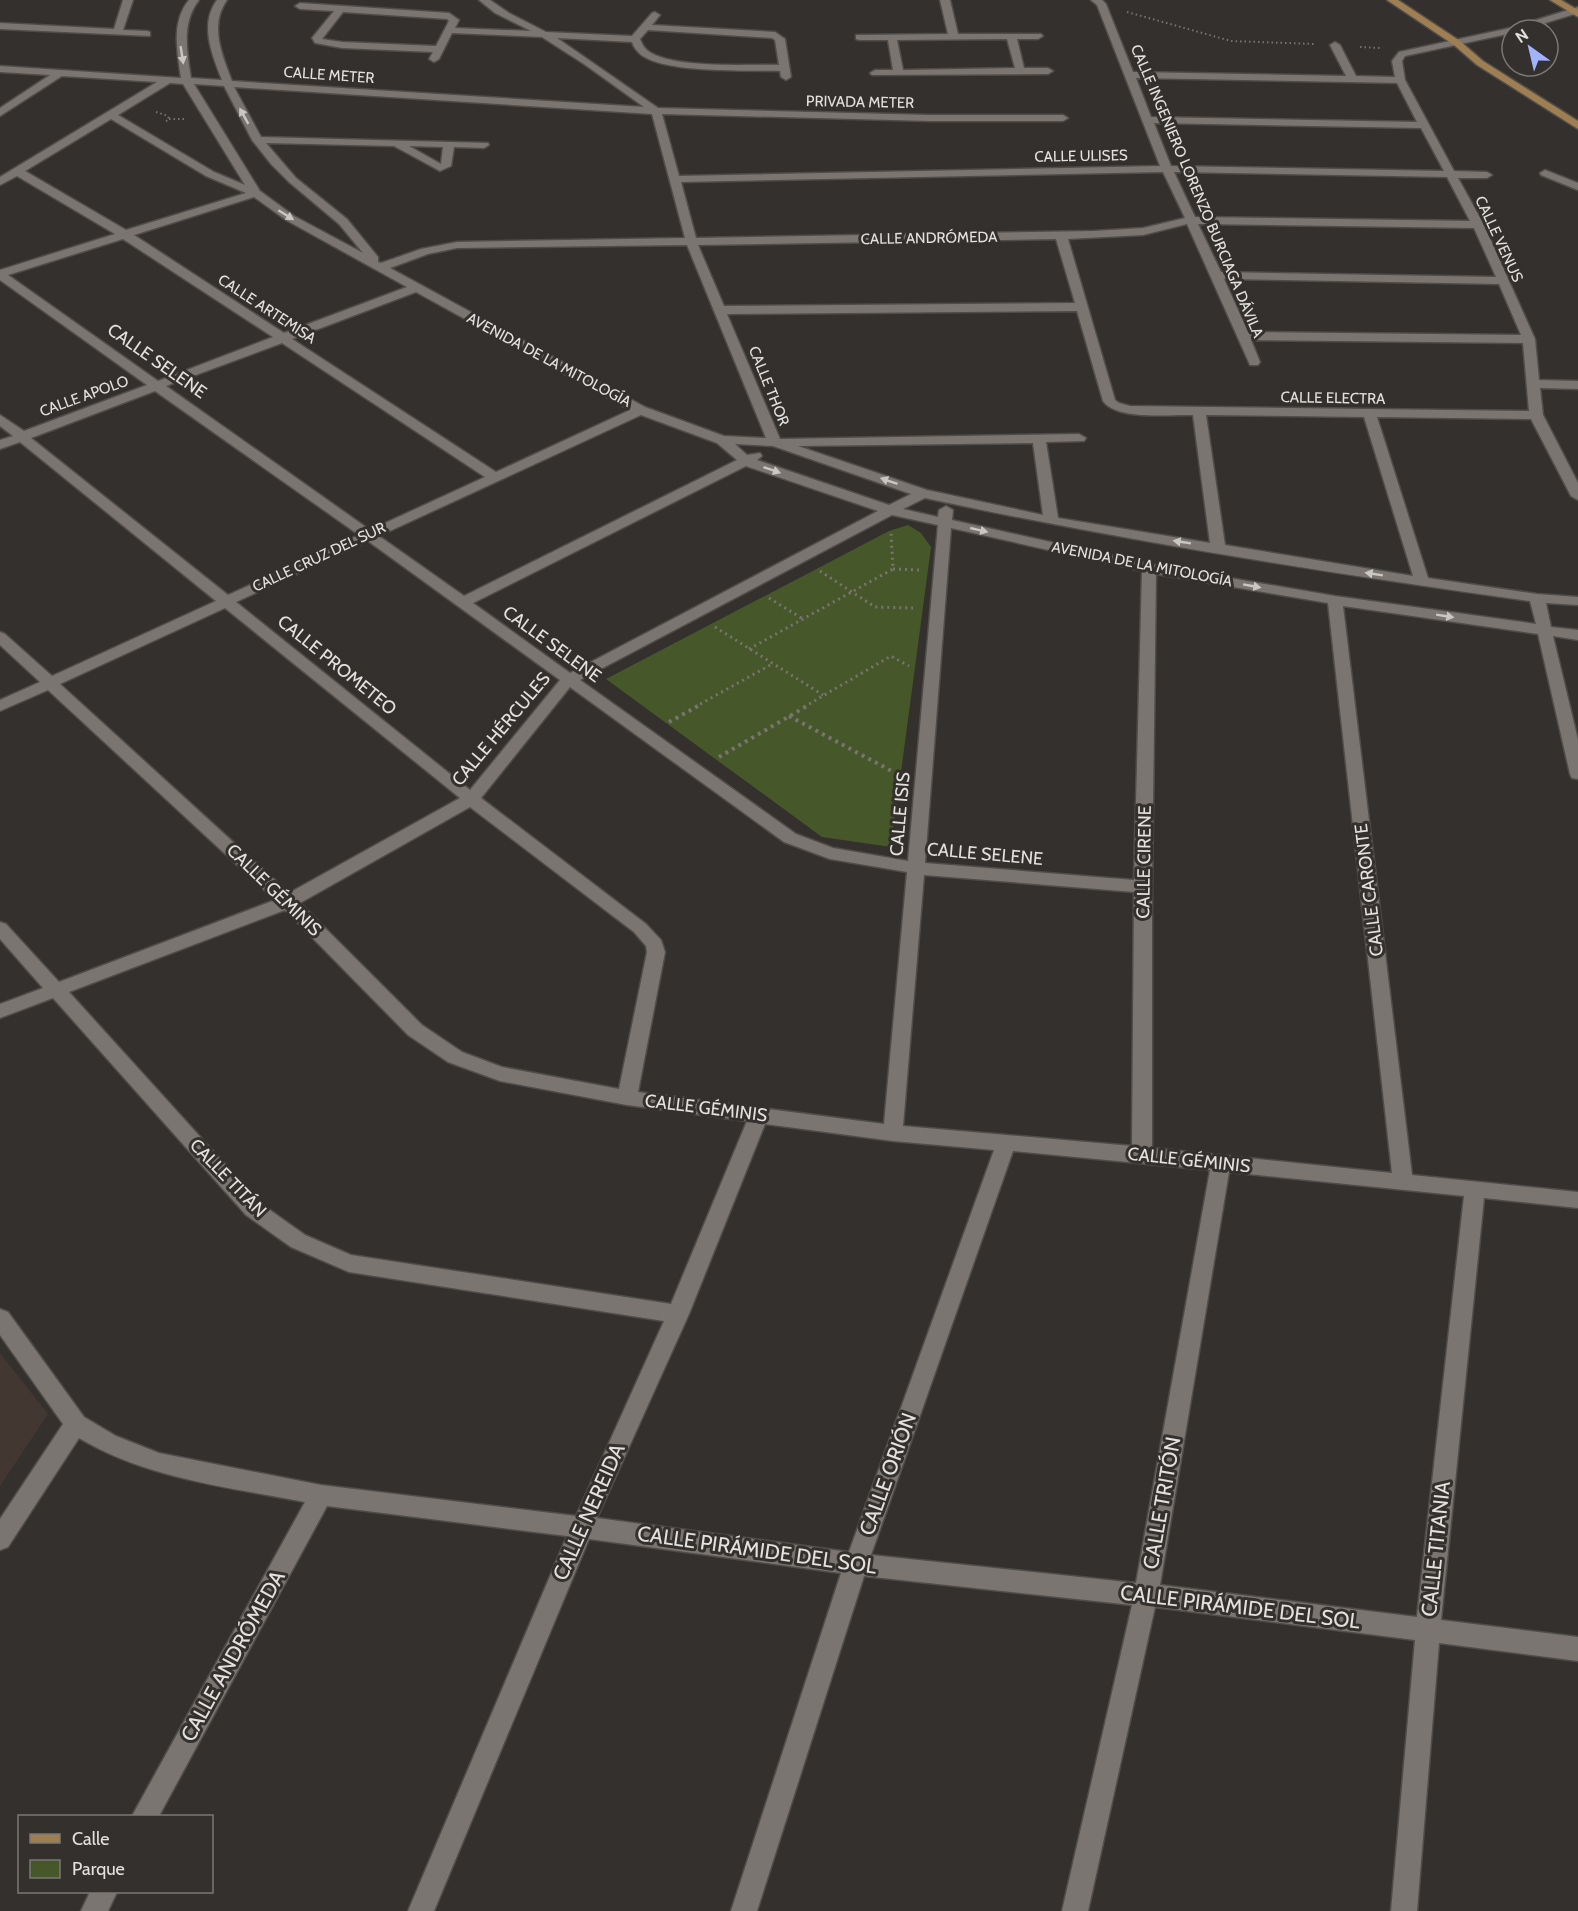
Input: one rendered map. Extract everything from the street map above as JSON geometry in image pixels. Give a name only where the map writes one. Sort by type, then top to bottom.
[{"type":"main road","points":[[1392,0],[1457,43],[1480,63],[1578,126]]},
{"type":"main road","points":[[1555,0],[1577,11]]},
{"type":"street","points":[[118,32],[128,0]]},
{"type":"street","name":"AVENIDA DE LA MITOLOGÍA","points":[[194,0],[189,6],[183,23],[181,47],[186,80],[256,193],[290,218],[640,410],[722,440],[774,442],[923,493],[1051,521],[1422,582],[1537,598],[1578,601]]},
{"type":"street","name":"AVENIDA DE LA MITOLOGÍA","points":[[222,0],[212,21],[213,43],[226,84],[258,140],[284,172],[309,197],[339,218],[381,267]]},
{"type":"street","points":[[484,0],[502,13],[545,35],[597,68],[656,111]]},
{"type":"street","points":[[945,0],[954,37]]},
{"type":"street","name":"CALLE INGENIERO LORENZO BURCIAGA DÁVILA","points":[[1098,2],[1167,169],[1217,275],[1254,362]]},
{"type":"street","points":[[300,6],[449,16],[454,20],[435,54],[318,41],[317,38],[340,9]]},
{"type":"street","points":[[1553,18],[1577,11]]},
{"type":"street","points":[[635,39],[656,15]]},
{"type":"street","points":[[0,26],[147,34]]},
{"type":"street","points":[[635,39],[643,53],[662,62],[785,73],[780,39],[776,35],[645,27]]},
{"type":"street","points":[[447,30],[635,39]]},
{"type":"street","points":[[1129,75],[1400,80],[1398,57],[1417,50],[1500,33]]},
{"type":"street","points":[[1011,36],[1020,70]]},
{"type":"street","points":[[859,37],[1038,36]]},
{"type":"street","points":[[892,38],[899,73]]},
{"type":"street","points":[[1335,45],[1353,78]]},
{"type":"street","name":"CALLE METER","points":[[0,69],[656,111]]},
{"type":"street","points":[[874,73],[1048,71]]},
{"type":"street","points":[[0,114],[60,74]]},
{"type":"street","points":[[0,182],[169,79]]},
{"type":"street","name":"CALLE VENUS","points":[[1400,80],[1478,225],[1501,281],[1529,339],[1536,415],[1578,496]]},
{"type":"street","name":"PRIVADA METER","points":[[656,111],[908,118],[1063,118]]},
{"type":"street","name":"CALLE THOR","points":[[462,603],[748,462],[774,442],[692,243],[656,111]]},
{"type":"street","points":[[111,115],[210,174],[256,193]]},
{"type":"street","points":[[1147,120],[1424,125]]},
{"type":"street","points":[[258,140],[484,145]]},
{"type":"street","points":[[394,142],[440,168],[446,166],[449,145]]},
{"type":"street","name":"CALLE ULISES","points":[[675,179],[1167,169],[1487,174]]},
{"type":"street","name":"CALLE ARTEMISA","points":[[18,172],[124,234],[495,477]]},
{"type":"street","points":[[1545,173],[1578,187]]},
{"type":"street","points":[[0,274],[256,193]]},
{"type":"street","name":"CALLE ANDRÓMEDA","points":[[381,267],[425,251],[457,245],[1061,236],[1141,233],[1165,229],[1190,220],[1478,225]]},
{"type":"street","points":[[720,310],[1083,307],[1061,236]]},
{"type":"street","name":"CALLE SELENE","points":[[0,274],[790,838],[830,853],[915,868],[1143,887]]},
{"type":"street","points":[[1217,275],[1501,281]]},
{"type":"street","name":"CALLE APOLO","points":[[0,445],[415,288]]},
{"type":"street","name":"CALLE ELECTRA","points":[[1083,307],[1109,401],[1114,406],[1130,410],[1370,415],[1536,415]]},
{"type":"street","points":[[1243,336],[1529,339]]},
{"type":"street","points":[[1533,384],[1578,386]]},
{"type":"street","name":"CALLE CRUZ DEL SUR","points":[[0,706],[367,534],[640,410]]},
{"type":"street","points":[[1199,412],[1218,548]]},
{"type":"street","points":[[1370,415],[1422,582]]},
{"type":"street","name":"CALLE PROMETEO","points":[[0,419],[471,799],[624,915],[651,939],[656,952],[627,1098]]},
{"type":"street","points":[[1039,437],[1051,521]]},
{"type":"street","points":[[774,442],[1079,438]]},
{"type":"street","name":"AVENIDA DE LA MITOLOGÍA","points":[[722,440],[748,462],[890,510],[945,523],[1149,568],[1335,600],[1578,635]]},
{"type":"street","name":"CALLE HÉRCULES","points":[[0,1011],[288,902],[471,799],[568,680],[923,493]]},
{"type":"street","name":"CALLE ISIS","points":[[893,1133],[947,498]]},
{"type":"street","name":"CALLE CIRENE","points":[[1142,1155],[1143,887],[1149,568]]},
{"type":"street","points":[[1537,598],[1578,774]]},
{"type":"street","name":"CALLE CARONTE","points":[[1335,600],[1403,1181]]},
{"type":"street","name":"CALLE GÉMINIS","points":[[0,637],[288,902],[415,1030],[455,1057],[500,1074],[627,1098],[893,1133],[1142,1155],[1578,1200]]},
{"type":"street","name":"CALLE TITÁN","points":[[0,928],[253,1209],[298,1241],[349,1263],[678,1314]]},
{"type":"street","name":"CALLE NEREIDA","points":[[421,1911],[582,1527],[678,1314],[759,1115]]},
{"type":"street","name":"CALLE ORIÓN","points":[[744,1911],[855,1564],[1006,1143]]},
{"type":"street","name":"CALLE TRITÓN","points":[[1075,1911],[1146,1595],[1221,1163]]},
{"type":"street","name":"CALLE TITANIA","points":[[1404,1911],[1428,1631],[1475,1188]]},
{"type":"street","name":"CALLE PIRÁMIDE DEL SOL","points":[[0,1318],[76,1424],[108,1443],[158,1463],[321,1495],[855,1564],[1146,1595],[1578,1649]]},
{"type":"street","points":[[0,1539],[76,1424]]},
{"type":"street","name":"CALLE ANDRÓMEDA","points":[[146,1815],[321,1495]]},
{"type":"street","points":[[94,1911],[103,1893]]},
{"type":"path","points":[[1098,2],[1175,27],[1231,41],[1417,50]]},
{"type":"path","points":[[165,128],[163,124],[169,119],[168,116],[155,112],[153,109],[194,92]]},
{"type":"path","points":[[749,649],[893,569],[890,510]]},
{"type":"path","points":[[799,558],[875,607],[938,608]]},
{"type":"path","points":[[748,585],[803,619]]},
{"type":"path","points":[[694,613],[823,695]]},
{"type":"path","points":[[695,772],[891,656],[931,679]]},
{"type":"path","points":[[645,735],[772,664]]},
{"type":"path","points":[[789,715],[922,788]]},
{"type":"shaded area","points":[[0,1353],[48,1414],[0,1486]]},
{"type":"green space","points":[[908,525],[921,533],[931,547],[891,847],[822,837],[606,679],[889,531]]}]
